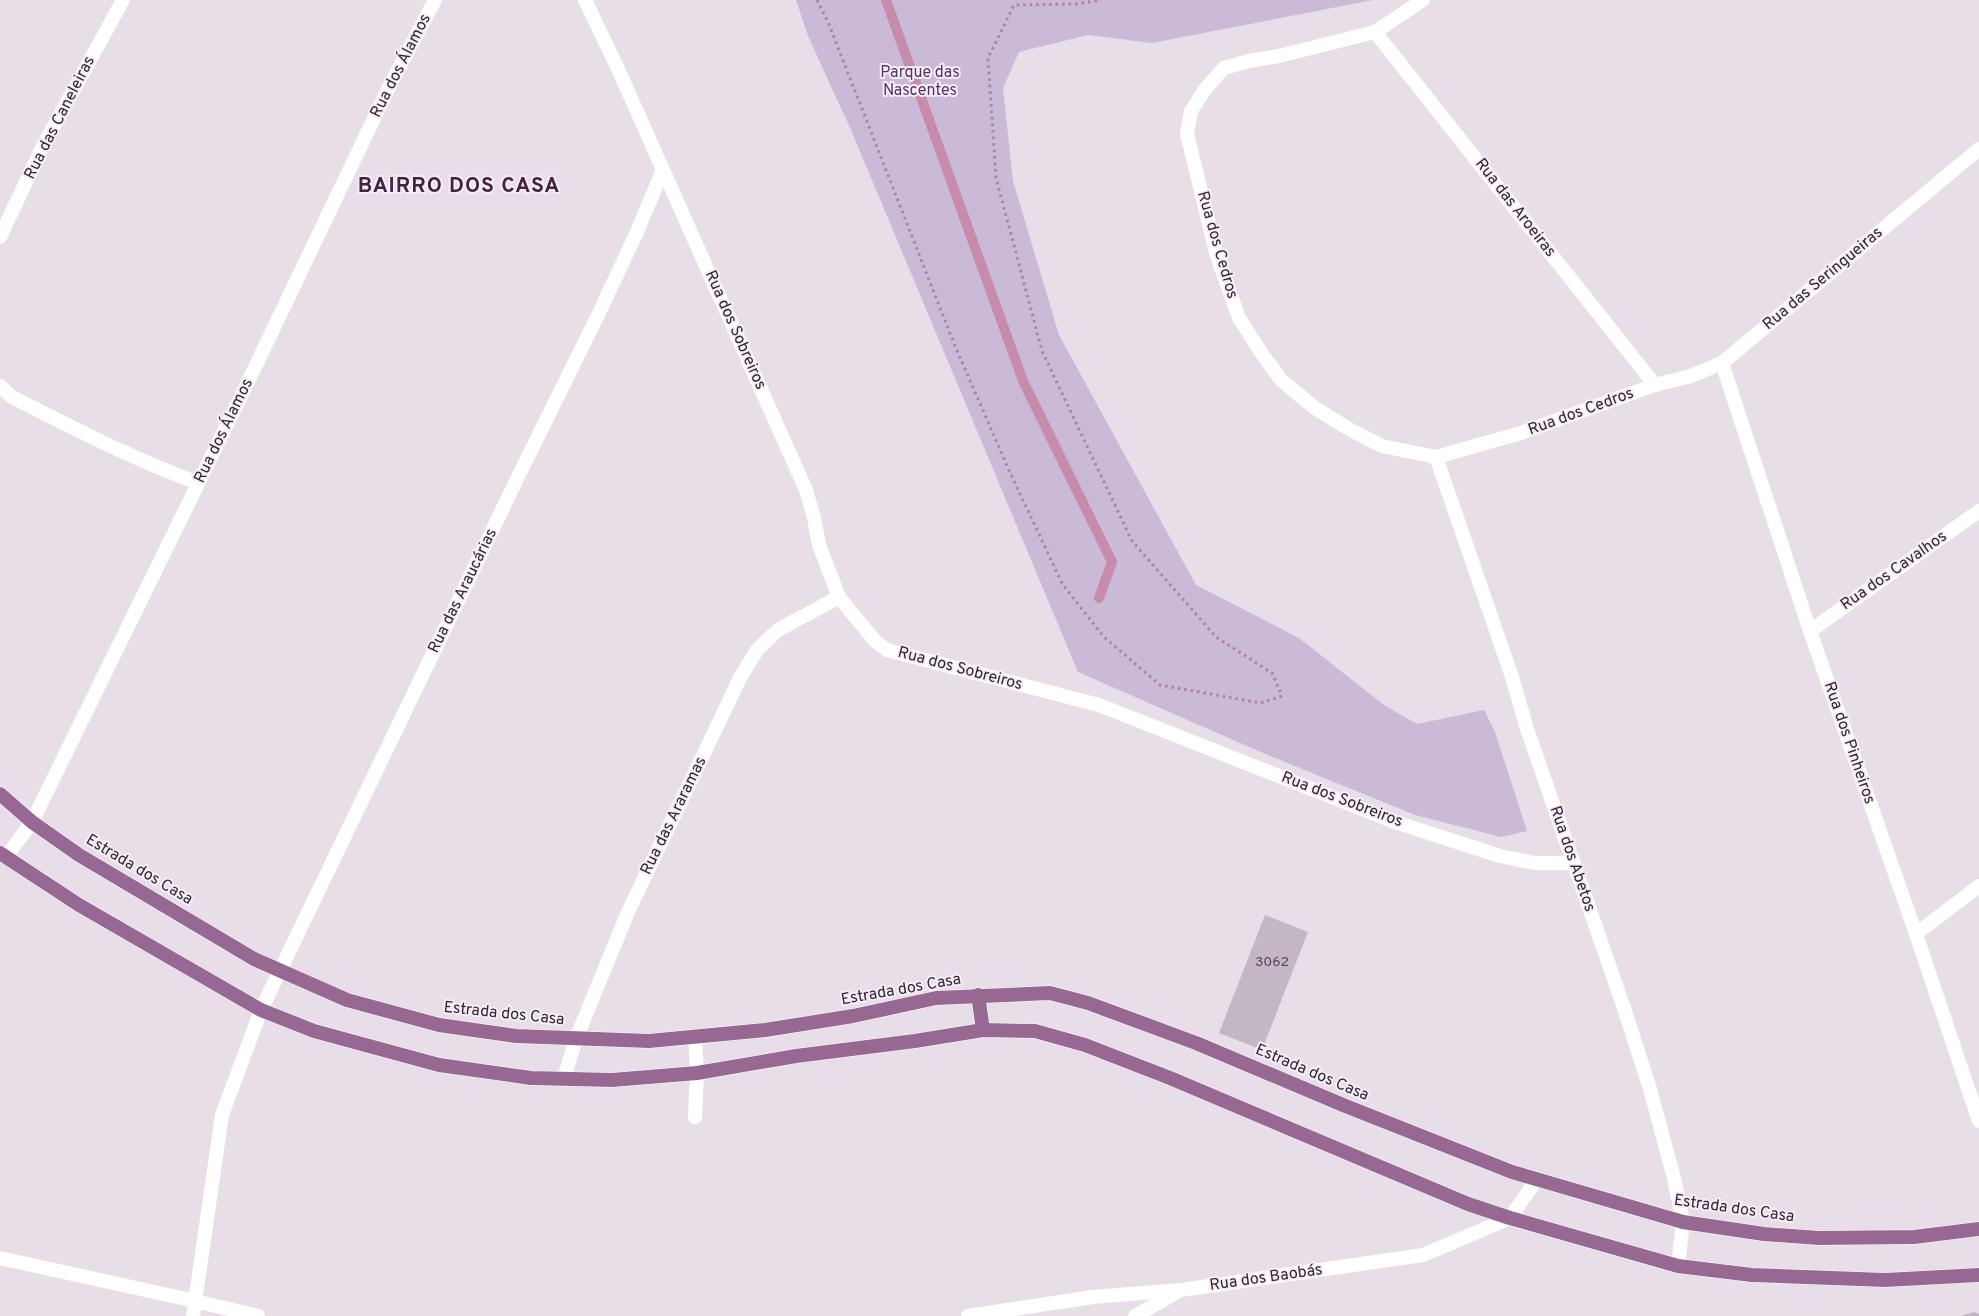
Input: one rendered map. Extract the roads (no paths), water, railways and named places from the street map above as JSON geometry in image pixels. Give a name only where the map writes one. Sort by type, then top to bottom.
[{"type":"main road","name":"Estrada dos Casa","points":[[0,794],[32,822],[79,855],[254,959],[347,1000],[439,1025],[516,1036],[649,1041],[765,1030],[853,1016],[936,998],[1050,993],[1088,1004],[1196,1043],[1343,1105],[1512,1172],[1683,1222],[1764,1234],[1819,1238],[1914,1237],[1979,1229]]},
{"type":"main road","points":[[3,855],[79,905],[261,1010],[314,1031],[439,1065],[531,1078],[612,1080],[697,1073],[796,1056],[915,1041],[983,1030],[1035,1031],[1085,1045],[1179,1082],[1468,1204],[1510,1218],[1678,1266],[1752,1275],[1884,1280],[1979,1275]]},
{"type":"main road","points":[[978,995],[983,1030]]},
{"type":"street","name":"Rua das Caneleiras","points":[[0,237],[43,146],[123,0]]},
{"type":"street","name":"Rua dos Álamos","points":[[3,855],[32,822],[246,386],[390,85],[435,0]]},
{"type":"street","name":"Rua dos Sobreiros","points":[[585,0],[806,490],[814,518],[818,544],[839,597],[874,641],[887,650],[1099,705],[1395,822],[1500,856],[1534,863],[1574,863]]},
{"type":"street","points":[[1375,32],[1423,0]]},
{"type":"street","name":"Rua das Aroeiras","points":[[1375,32],[1655,385]]},
{"type":"street","name":"Rua dos Cedros","points":[[1375,32],[1224,68],[1206,88],[1191,111],[1187,134],[1217,256],[1239,318],[1260,351],[1282,380],[1315,408],[1382,446],[1436,457],[1521,433],[1655,385]]},
{"type":"street","name":"Rua das Seringueiras","points":[[1655,385],[1691,376],[1722,363],[1979,149]]},
{"type":"street","name":"Rua das Araucárias","points":[[193,1316],[222,1115],[261,1010],[599,313],[636,234],[662,170]]},
{"type":"street","name":"Rua dos Pinheiros","points":[[1722,363],[1810,632],[1916,934],[1979,1121]]},
{"type":"street","points":[[0,386],[12,397],[108,445],[158,468],[198,482]]},
{"type":"street","name":"Rua dos Abetos","points":[[1436,457],[1650,1089],[1674,1178],[1683,1222],[1678,1266]]},
{"type":"street","name":"Rua dos Cavalhos","points":[[1810,632],[1979,511]]},
{"type":"street","name":"Rua das Araramas","points":[[564,1078],[576,1039],[628,912],[737,685],[757,650],[778,630],[839,597]]},
{"type":"street","points":[[1916,934],[1979,886]]},
{"type":"street","points":[[695,1037],[697,1073],[695,1117]]},
{"type":"street","points":[[1510,1218],[1537,1179]]},
{"type":"street","name":"Rua dos Baobás","points":[[968,1316],[1022,1313],[1093,1297],[1181,1290],[1423,1255],[1510,1218]]},
{"type":"street","points":[[0,1258],[258,1316]]},
{"type":"street","points":[[1135,1316],[1181,1290]]},
{"type":"waterway","points":[[886,0],[1023,381],[1112,562],[1099,598]]},
{"type":"district","name":"BAIRRO DOS CASA","points":[[459,186]]},
{"type":"park label","name":"Parque das Nascentes","points":[[920,82]]}]
